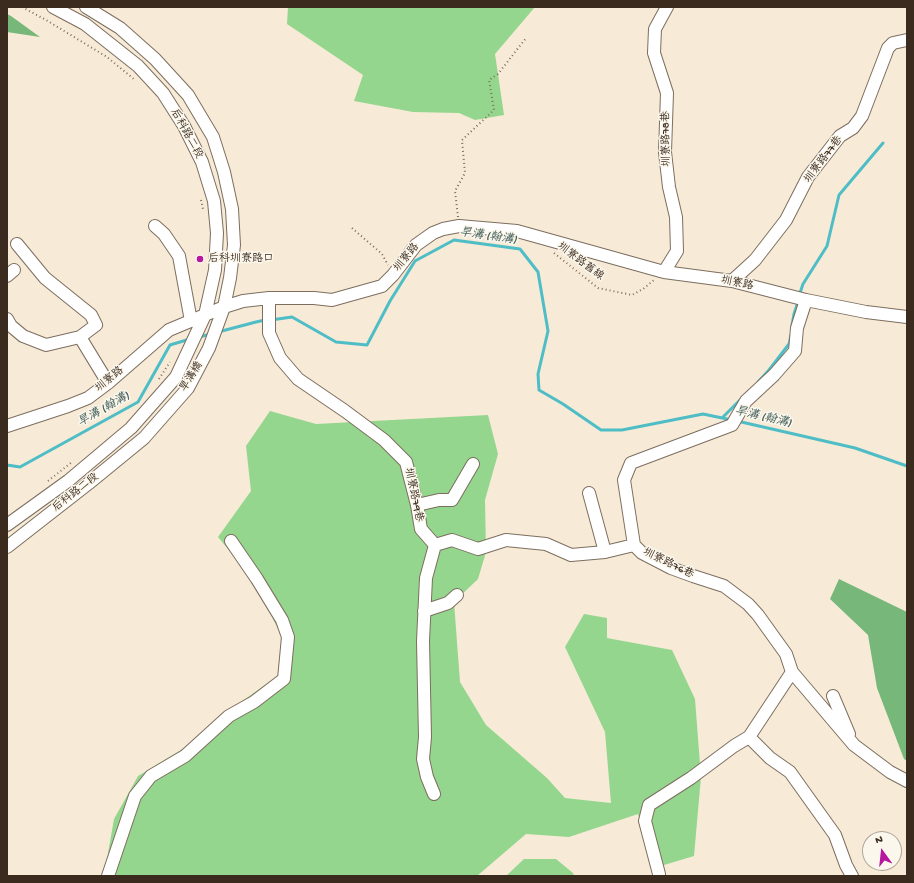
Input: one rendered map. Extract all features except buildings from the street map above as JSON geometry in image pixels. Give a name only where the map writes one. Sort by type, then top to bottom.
[{"type":"street","name":"后科路二段","points":[[53,7],[85,24],[138,66],[163,94],[184,126],[202,162],[214,201],[217,234],[215,270],[205,315]]},
{"type":"street","name":"后科路二段","points":[[86,7],[120,28],[155,59],[188,95],[213,137],[224,172],[232,209],[234,245],[230,278],[224,307]]},
{"type":"street","name":"圳寮路78巷","points":[[664,272],[677,251],[676,217],[669,188],[665,152],[667,92],[654,53],[655,29],[667,7]]},
{"type":"street","name":"圳寮路77巷","points":[[732,281],[755,260],[786,220],[808,177],[820,160],[840,136],[853,128],[862,116],[888,48],[893,43],[907,40]]},
{"type":"street","points":[[155,226],[164,234],[179,256],[191,322]]},
{"type":"street","name":"圳寮路","points":[[7,426],[88,398],[108,383],[169,330],[224,307],[244,301],[268,298],[314,298],[332,300],[382,286],[393,275],[416,245],[432,233],[459,226],[517,231],[664,272],[732,281],[806,300],[866,312],[907,317]]},
{"type":"street","points":[[7,319],[12,326],[24,336],[46,345],[80,337],[96,325],[91,315],[45,278],[17,244]]},
{"type":"street","name":"圳寮路79巷","points":[[268,298],[269,334],[280,358],[298,379],[384,440],[406,462],[417,505],[421,529],[435,545]]},
{"type":"street","name":"圳寮路76巷","points":[[806,300],[798,328],[795,351],[774,375],[746,401],[732,425],[631,463],[624,480],[634,544],[642,554],[671,568],[724,586],[748,604],[758,615],[786,654],[792,672],[854,745],[890,772],[907,781]]},
{"type":"street","name":"旱溝橋","points":[[144,438],[188,388],[209,348],[224,307]]},
{"type":"street","name":"旱溝橋","points":[[131,428],[176,377],[205,315]]},
{"type":"street","points":[[80,337],[108,383]]},
{"type":"street","name":"后科路二段","points":[[7,525],[68,481],[131,428]]},
{"type":"street","name":"后科路二段","points":[[7,547],[144,438]]},
{"type":"street","points":[[417,505],[439,500],[452,500],[474,464]]},
{"type":"street","points":[[589,493],[605,552]]},
{"type":"street","points":[[434,794],[427,777],[423,759],[423,641],[426,578],[435,545],[452,540],[478,549],[506,540],[546,544],[571,555],[605,552],[634,544]]},
{"type":"street","points":[[108,876],[135,796],[151,776],[185,756],[229,716],[254,702],[284,679],[288,637],[282,620],[257,579],[231,541]]},
{"type":"street","points":[[424,611],[448,603],[457,595]]},
{"type":"street","points":[[659,874],[645,821],[649,805],[691,778],[734,746],[749,737],[792,672]]},
{"type":"street","points":[[833,696],[854,745]]},
{"type":"street","points":[[749,737],[770,758],[790,772],[835,835],[846,865],[852,876]]},
{"type":"path","points":[[22,7],[107,57],[135,80]]},
{"type":"path","points":[[459,226],[455,191],[465,173],[462,140],[494,110],[489,80],[498,74],[526,38]]},
{"type":"path","points":[[200,194],[204,215]]},
{"type":"path","points":[[352,228],[382,254],[393,275]]},
{"type":"path","name":"圳寮路舊線","points":[[550,250],[598,288],[621,293],[632,295],[643,289],[664,272]]},
{"type":"path","points":[[158,380],[173,356]]},
{"type":"path","points":[[44,484],[75,460]]},
{"type":"green space","points":[[288,7],[535,7],[495,54],[504,115],[475,120],[459,113],[413,112],[354,101],[363,75],[287,24]]},
{"type":"green space","points":[[7,14],[11,16],[40,37],[7,32]]},
{"type":"green space","points":[[270,411],[316,424],[488,415],[498,454],[485,500],[486,552],[478,579],[454,602],[460,682],[486,725],[547,778],[565,798],[611,803],[605,732],[565,647],[584,614],[607,618],[607,638],[672,650],[695,699],[701,777],[694,856],[654,868],[638,814],[569,837],[526,834],[477,876],[104,876],[114,819],[138,776],[194,742],[235,706],[282,673],[281,636],[257,584],[218,537],[251,491],[246,446]]},
{"type":"green space","points":[[839,579],[907,612],[907,761],[904,759],[877,688],[868,635],[830,599]]},
{"type":"green space","points":[[524,859],[556,859],[573,873],[574,876],[506,876]]},
{"type":"waterway","points":[[799,296],[803,284],[827,246],[839,195],[883,143]]},
{"type":"waterway","name":"旱溝 (翰溝)","points":[[271,320],[292,317],[336,342],[367,345],[390,301],[415,261],[454,240],[520,249],[538,272],[548,331],[538,374],[539,390],[563,404],[601,430],[622,430],[703,414],[732,420]]},
{"type":"waterway","points":[[792,325],[798,302]]},
{"type":"waterway","name":"旱溝 (翰溝)","points":[[218,332],[265,320]]},
{"type":"waterway","name":"旱溝 (翰溝)","points":[[199,337],[211,334]]},
{"type":"waterway","points":[[758,382],[789,344],[791,335]]},
{"type":"waterway","name":"旱溝 (翰溝)","points":[[7,465],[20,467],[138,402],[170,345],[190,339]]},
{"type":"waterway","points":[[722,418],[741,399]]},
{"type":"waterway","name":"旱溝 (翰溝)","points":[[737,421],[855,448],[907,466]]},
{"type":"place","name":"后科圳寮路口","points":[[200,259]]}]
